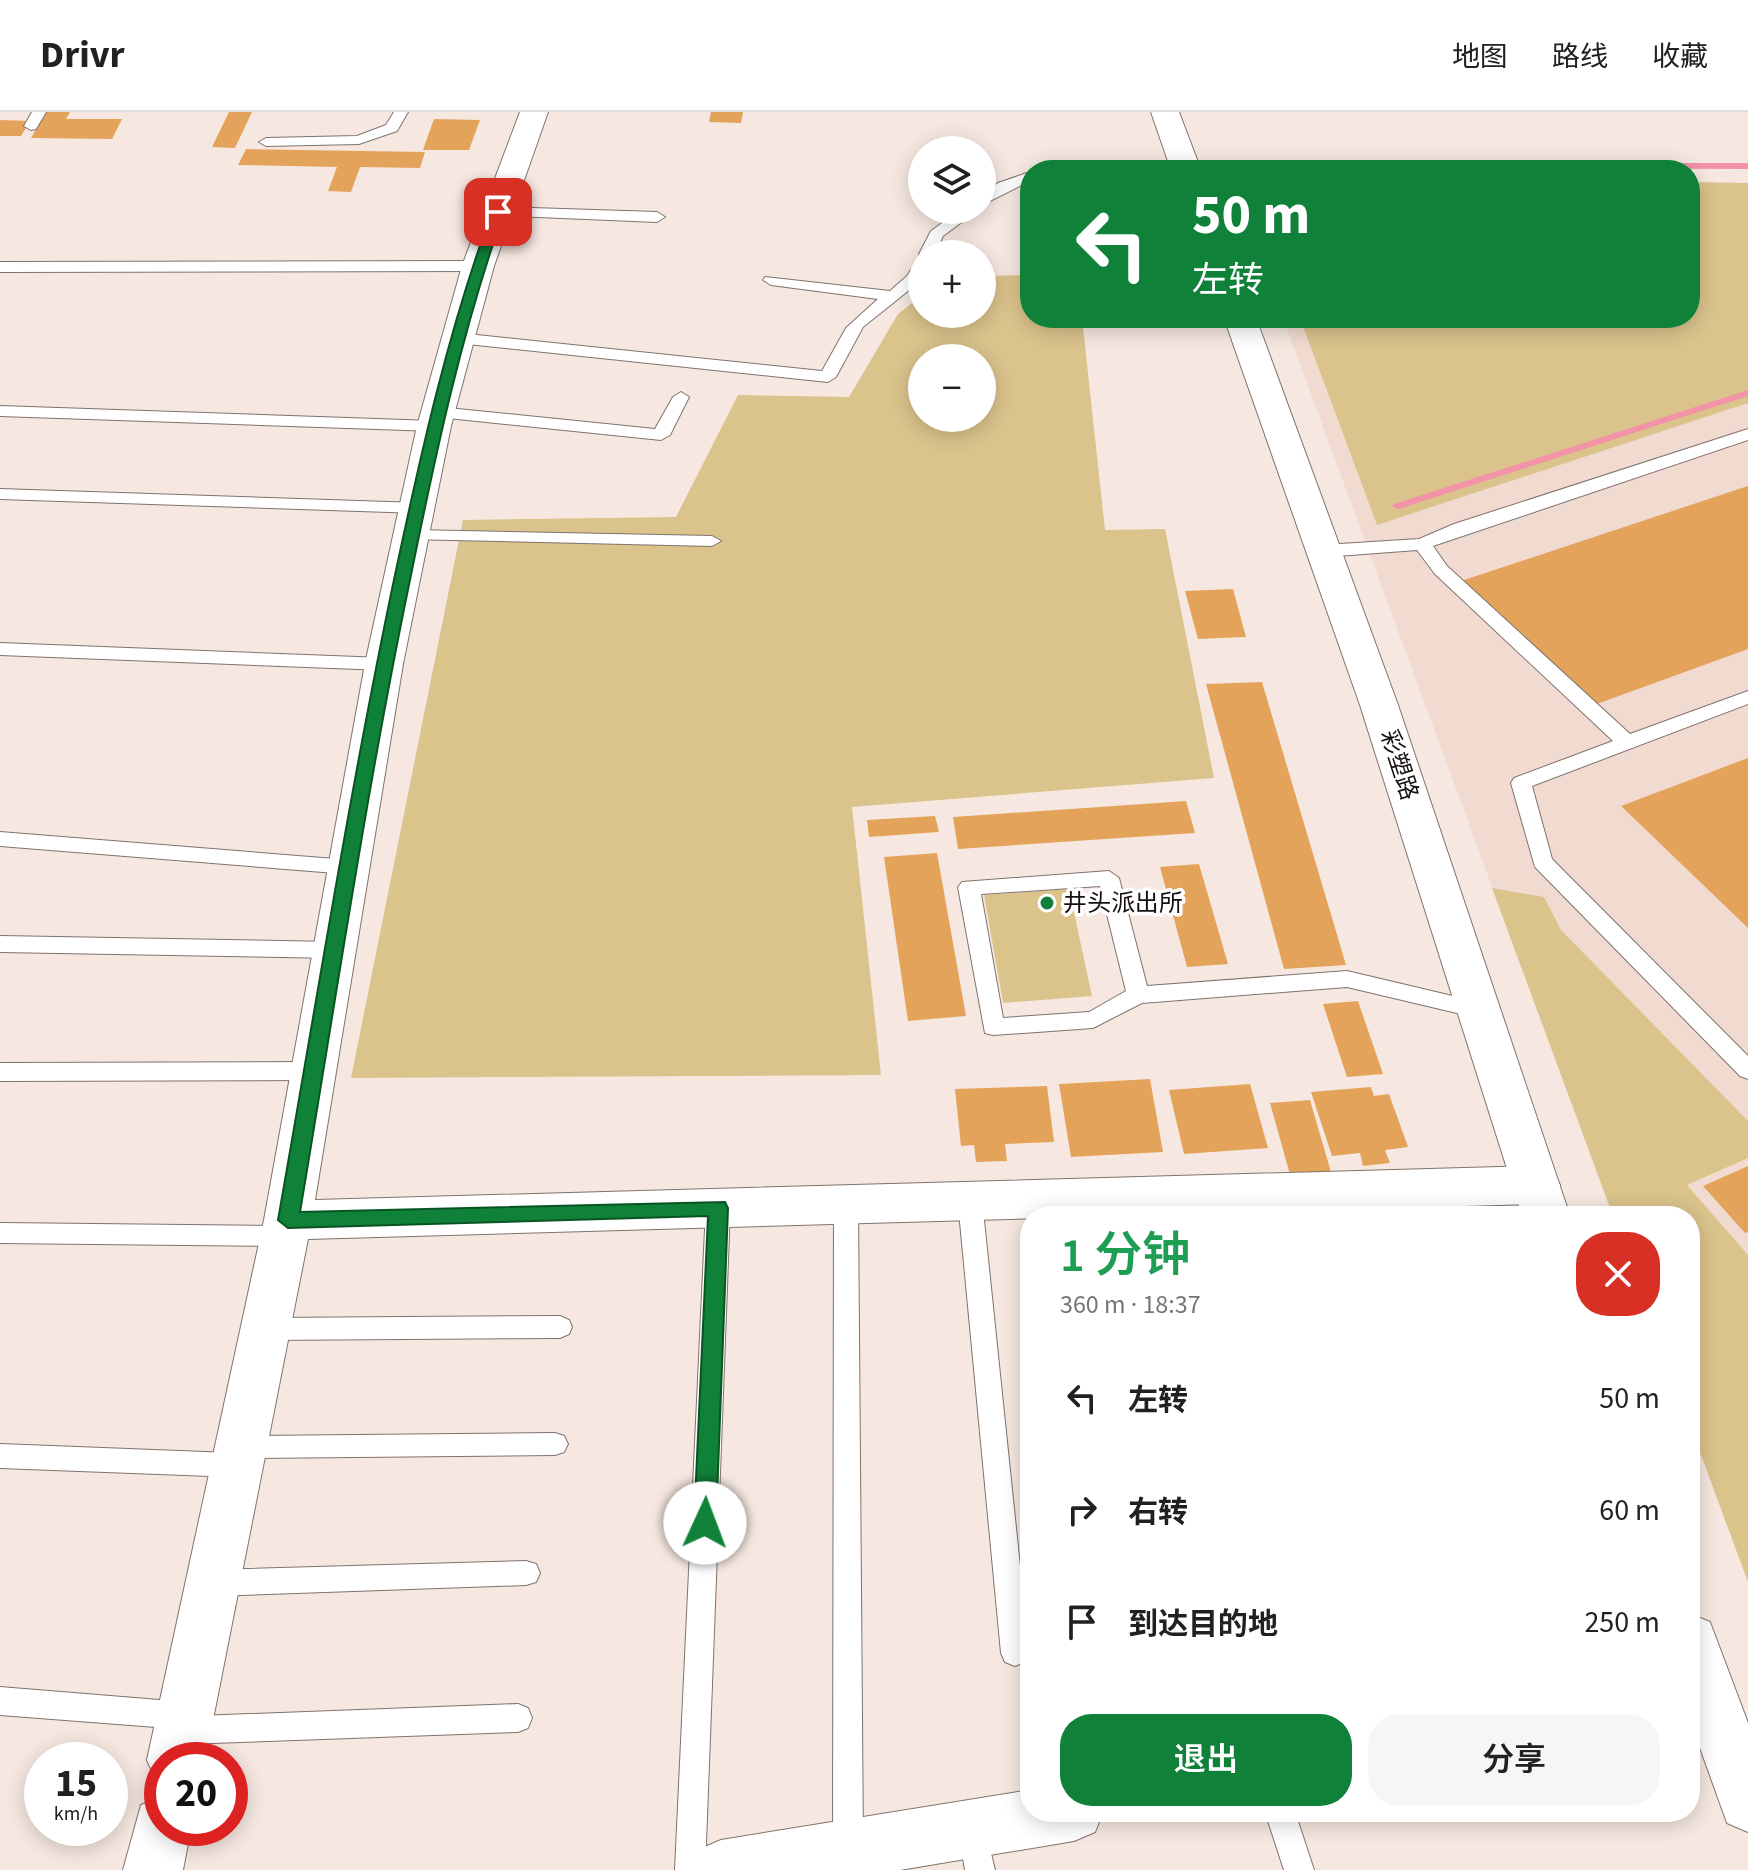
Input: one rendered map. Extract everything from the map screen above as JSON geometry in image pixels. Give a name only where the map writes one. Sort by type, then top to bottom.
[{"type":"street","points":[[181,1735],[287,1228],[384,664],[436,419],[478,266],[534,112]]},
{"type":"street","points":[[1165,112],[1182,160]]},
{"type":"street","name":"彩塑路","points":[[1244,328],[1379,705],[1541,1200]]},
{"type":"street","points":[[287,1228],[718,1208],[970,1201],[1194,1205],[1541,1200]]},
{"type":"street","points":[[1702,1709],[1748,1803]]},
{"type":"street","points":[[721,1870],[848,1849],[976,1849],[1048,1822]]},
{"type":"street","points":[[153,1870],[158,1846]]},
{"type":"lane","points":[[31,126],[39,112]]},
{"type":"lane","points":[[266,142],[359,140],[392,128],[401,112]]},
{"type":"lane","points":[[996,191],[1020,180]]},
{"type":"lane","points":[[498,212],[657,217]]},
{"type":"lane","points":[[933,240],[936,234],[950,224]]},
{"type":"lane","points":[[0,267],[478,266]]},
{"type":"lane","points":[[771,280],[893,296]]},
{"type":"lane","points":[[458,338],[820,378],[828,377],[852,331],[870,311],[908,285]]},
{"type":"lane","points":[[0,411],[436,419],[661,435],[681,397]]},
{"type":"lane","points":[[1324,551],[1422,544],[1460,528],[1748,434]]},
{"type":"lane","points":[[0,494],[712,541]]},
{"type":"lane","points":[[1422,544],[1441,570],[1627,743]]},
{"type":"lane","points":[[0,649],[384,664]]},
{"type":"lane","points":[[1748,697],[1521,783],[1542,862],[1748,1070]]},
{"type":"lane","points":[[0,839],[348,867]]},
{"type":"lane","points":[[1138,995],[1109,878],[969,887],[993,1027],[1093,1020],[1138,995],[1347,979],[1478,1010]]},
{"type":"lane","points":[[0,944],[335,950]]},
{"type":"lane","points":[[0,1072],[314,1071]]},
{"type":"lane","points":[[970,1201],[1015,1653]]},
{"type":"lane","points":[[846,1204],[848,1849]]},
{"type":"lane","points":[[690,1870],[718,1208]]},
{"type":"lane","points":[[0,1233],[287,1228]]},
{"type":"lane","points":[[266,1329],[560,1327]]},
{"type":"lane","points":[[0,1456],[239,1456],[555,1444]]},
{"type":"lane","points":[[212,1583],[526,1573]]},
{"type":"lane","points":[[0,1701],[181,1735],[518,1718]]},
{"type":"lane","points":[[1283,1822],[1299,1870]]},
{"type":"shaded area","points":[[1700,182],[1748,183],[1748,1582],[1700,1452],[1700,1206],[1609,1206],[1287,328],[1700,328]]},
{"type":"shaded area","points":[[1700,182],[1748,183],[1748,403],[1377,525],[1304,328],[1700,328]]},
{"type":"shaded area","points":[[1020,275],[1020,328],[1083,328],[1105,530],[1165,529],[1214,778],[852,807],[881,1075],[351,1078],[463,520],[676,517],[738,395],[849,397],[898,314],[908,306],[908,328],[996,328],[996,276]]},
{"type":"shaded area","points":[[1492,888],[1544,897],[1561,930],[1748,1121],[1748,1158],[1687,1185],[1748,1255],[1748,1582],[1700,1452],[1700,1206],[1609,1206]]},
{"type":"shaded area","points":[[1069,889],[1092,996],[1003,1003],[984,895]]},
{"type":"building","points":[[46,112],[70,112],[66,119],[122,119],[112,139],[31,138]]},
{"type":"building","points":[[229,112],[252,112],[235,148],[212,147]]},
{"type":"building","points":[[711,112],[743,112],[741,123],[709,122]]},
{"type":"building","points":[[434,119],[480,120],[469,150],[423,150]]},
{"type":"building","points":[[0,120],[30,121],[21,136],[0,136]]},
{"type":"building","points":[[246,149],[425,152],[420,168],[360,167],[351,192],[328,191],[337,167],[238,165]]},
{"type":"building","points":[[1748,486],[1748,649],[1594,705],[1461,581]]},
{"type":"building","points":[[1233,589],[1246,637],[1198,639],[1185,591]]},
{"type":"building","points":[[1262,682],[1346,965],[1284,969],[1206,684]]},
{"type":"building","points":[[1748,758],[1748,928],[1621,806]]},
{"type":"building","points":[[1186,801],[1195,833],[958,849],[953,817]]},
{"type":"building","points":[[935,816],[939,832],[869,837],[867,820]]},
{"type":"building","points":[[937,853],[966,1016],[908,1021],[884,857]]},
{"type":"building","points":[[1199,864],[1228,964],[1187,967],[1160,867]]},
{"type":"building","points":[[1358,1001],[1383,1074],[1347,1077],[1323,1004]]},
{"type":"building","points":[[1150,1079],[1163,1152],[1071,1157],[1059,1084]]},
{"type":"building","points":[[1250,1084],[1268,1148],[1184,1154],[1169,1090]]},
{"type":"building","points":[[1047,1086],[1054,1142],[1005,1144],[1007,1161],[976,1162],[974,1145],[961,1146],[955,1089]]},
{"type":"building","points":[[1371,1087],[1374,1096],[1389,1094],[1408,1147],[1385,1150],[1390,1163],[1363,1166],[1360,1153],[1332,1156],[1311,1092]]},
{"type":"building","points":[[1310,1100],[1333,1179],[1292,1182],[1270,1103]]},
{"type":"building","points":[[1748,1166],[1748,1232],[1745,1233],[1703,1186]]},
{"type":"waterway","points":[[1700,166],[1748,166]]},
{"type":"waterway","points":[[1398,506],[1748,393]]},
{"type":"place","name":"井头派出所","points":[[1047,903]]},
{"type":"route","points":[[498,212],[478,266],[434,426],[384,664],[288,1220],[718,1208],[705,1523]]}]
